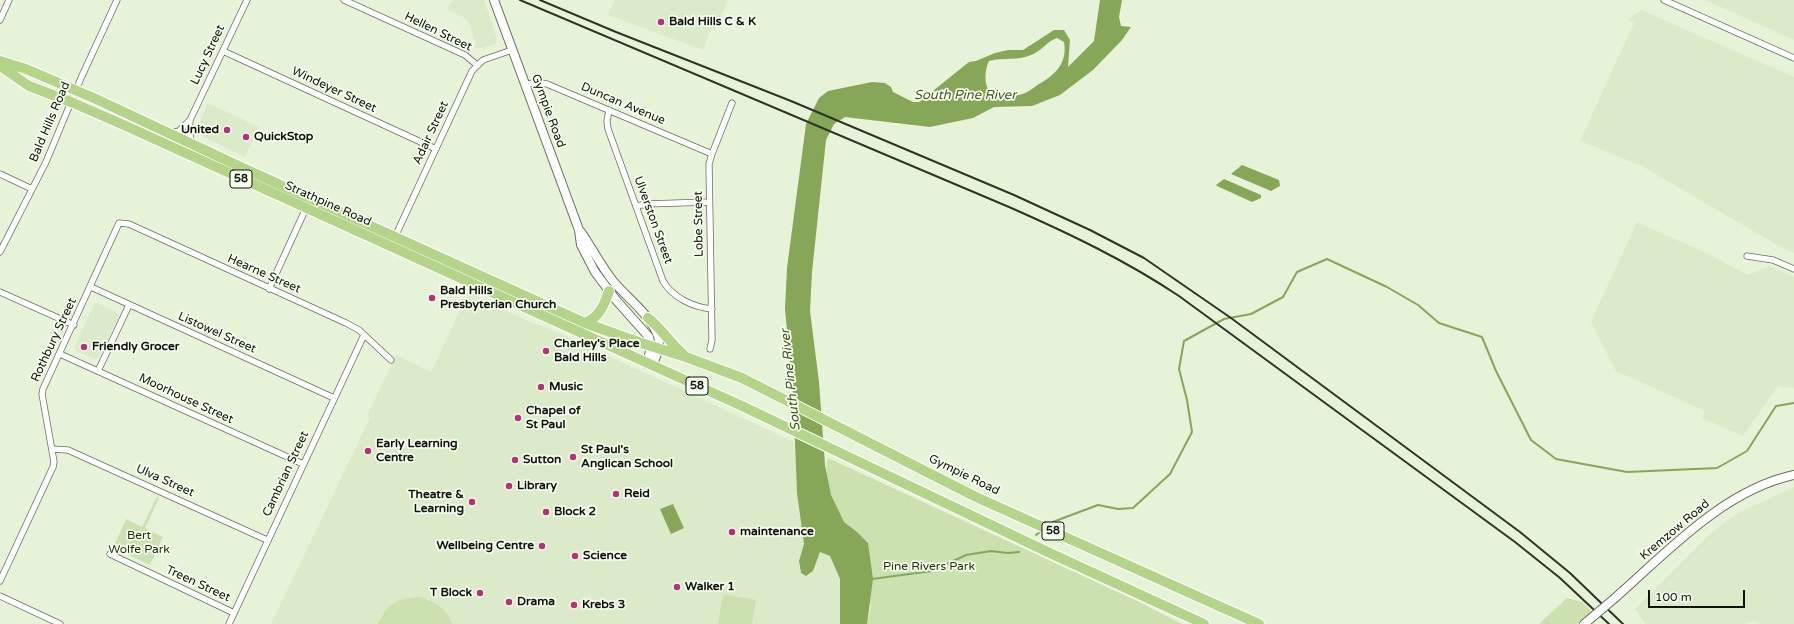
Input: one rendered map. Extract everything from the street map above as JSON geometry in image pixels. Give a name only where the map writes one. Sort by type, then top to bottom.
[{"type":"highway","points":[[0,55],[11,64]]},
{"type":"highway","name":"Strathpine Road","points":[[0,62],[11,64],[76,91],[310,198],[392,241],[649,365]]},
{"type":"highway","name":"Strathpine Road","points":[[0,66],[29,86],[71,102],[306,208],[392,241],[585,323],[655,348]]},
{"type":"highway","points":[[0,75],[14,76]]},
{"type":"highway","points":[[585,323],[599,314],[609,291]]},
{"type":"highway","points":[[648,318],[658,326],[672,344],[686,356]]},
{"type":"highway","name":"Gympie Road","points":[[655,348],[686,356],[752,382],[976,497],[1259,624]]},
{"type":"highway","name":"58","points":[[649,365],[782,425],[1052,554],[1204,624]]},
{"type":"main road","name":"Gympie Road","points":[[494,0],[579,230],[581,245],[595,272],[609,291],[645,331],[655,348]]},
{"type":"main road","name":"Gympie Road","points":[[579,230],[613,280],[648,318],[658,336],[649,365]]},
{"type":"main road","name":"Kremzow Road","points":[[1584,624],[1702,522],[1728,503],[1768,482],[1794,475]]},
{"type":"street","points":[[0,20],[9,0]]},
{"type":"street","name":"Bald Hills Road","points":[[0,252],[32,189],[117,0]]},
{"type":"street","name":"Lucy Street","points":[[192,144],[189,132],[190,120],[247,0]]},
{"type":"street","name":"Hellen Street","points":[[344,0],[465,55],[477,65]]},
{"type":"street","points":[[1664,0],[1794,58]]},
{"type":"street","points":[[477,65],[487,58],[512,50]]},
{"type":"street","name":"Windeyer Street","points":[[223,51],[436,149]]},
{"type":"street","name":"Adair Street","points":[[392,241],[471,74],[477,65]]},
{"type":"street","name":"Duncan Avenue","points":[[525,85],[536,82],[544,83],[712,154]]},
{"type":"street","name":"Lobe Street","points":[[710,349],[712,340],[712,309],[709,172],[712,154],[732,103]]},
{"type":"street","name":"Ulverston Street","points":[[610,110],[607,121],[608,129],[666,286],[671,292],[685,301],[712,309]]},
{"type":"street","name":"Lucy Street","points":[[168,134],[179,130],[190,120]]},
{"type":"street","points":[[0,174],[32,189]]},
{"type":"street","points":[[269,289],[310,198]]},
{"type":"street","points":[[636,206],[647,204],[709,202]]},
{"type":"street","name":"Hearne Street","points":[[119,223],[129,224],[346,323],[364,335],[391,360]]},
{"type":"street","name":"Rothbury Street","points":[[0,581],[53,467],[52,449],[42,394],[119,223]]},
{"type":"street","points":[[1747,256],[1773,260],[1794,269]]},
{"type":"street","name":"Listowel Street","points":[[91,287],[334,398]]},
{"type":"street","points":[[0,292],[74,325]]},
{"type":"street","points":[[98,371],[129,305]]},
{"type":"street","name":"Cambrian Street","points":[[229,624],[364,335]]},
{"type":"street","name":"Moorhouse Street","points":[[60,354],[303,464]]},
{"type":"street","name":"Ulva Street","points":[[52,449],[68,450],[267,540]]},
{"type":"street","name":"Treen Street","points":[[110,554],[234,613]]},
{"type":"street","points":[[0,596],[60,624]]},
{"type":"shaded area","points":[[452,0],[484,0],[497,39],[496,43],[483,48],[474,48],[476,43],[467,19],[447,9]]},
{"type":"shaded area","name":"Bald Hills C & K","points":[[615,0],[728,0],[715,30],[711,29],[703,50],[608,15]]},
{"type":"shaded area","points":[[1705,0],[1794,0],[1794,40]]},
{"type":"shaded area","points":[[1641,10],[1794,77],[1794,253],[1777,245],[1642,166],[1580,141],[1634,23],[1627,20]]},
{"type":"shaded area","name":"United","points":[[208,103],[259,127],[245,157],[198,134],[197,128]]},
{"type":"shaded area","points":[[1637,222],[1710,255],[1748,275],[1769,266],[1794,277],[1794,388],[1778,386],[1743,436],[1702,418],[1705,411],[1616,371],[1591,322]]},
{"type":"shaded area","name":"St Paul's Anglican School","points":[[469,292],[483,300],[481,304],[494,310],[496,306],[535,324],[544,326],[794,442],[797,493],[804,544],[799,567],[801,573],[806,576],[813,571],[820,552],[830,556],[840,579],[840,624],[271,624],[370,418],[367,416],[396,355],[431,372]]},
{"type":"shaded area","points":[[97,303],[117,312],[119,316],[99,357],[94,359],[76,351],[75,346],[94,305]]},
{"type":"shaded area","points":[[1794,487],[1794,624],[1760,624],[1754,621],[1745,624],[1646,624],[1635,609],[1712,532],[1738,513]]},
{"type":"green space","name":"Pine Rivers Park","points":[[828,458],[1137,601],[1182,624],[867,624],[871,606],[857,532],[844,523],[836,510],[828,482]]},
{"type":"green space","name":"Bert Wolfe Park","points":[[157,497],[159,498],[145,528],[163,537],[150,565],[113,548],[126,519],[142,527]]},
{"type":"green space","points":[[723,594],[756,600],[752,624],[718,624]]},
{"type":"green space","points":[[419,597],[435,603],[443,609],[450,618],[452,624],[378,624],[385,611],[394,603],[405,599]]},
{"type":"green space","points":[[1567,598],[1582,602],[1592,612],[1577,624],[1539,624]]},
{"type":"water","name":"South Pine River","points":[[1100,0],[1122,0],[1119,17],[1121,26],[1131,27],[1122,40],[1093,70],[1060,95],[1032,106],[994,107],[973,118],[930,127],[845,117],[834,124],[826,140],[812,272],[810,311],[819,382],[825,465],[831,495],[844,522],[868,543],[873,579],[867,624],[840,624],[840,579],[830,556],[820,552],[813,571],[806,576],[801,573],[799,561],[804,544],[797,493],[793,395],[785,309],[787,268],[806,124],[819,98],[828,91],[872,82],[885,83],[891,87],[893,92],[913,102],[919,102],[969,62],[1008,50],[1023,50],[1054,30],[1064,30],[1070,40],[1068,67],[1094,41]],"holes":[[[1057,38],[1064,42],[1064,57],[1058,69],[1029,91],[1014,95],[988,89],[986,75],[989,61],[1026,57],[1035,53],[1053,39]]]},
{"type":"water","points":[[1242,165],[1279,180],[1280,186],[1271,191],[1231,174]]},
{"type":"water","points":[[1224,179],[1261,195],[1261,198],[1252,202],[1216,185]]},
{"type":"water","points":[[673,504],[684,528],[671,534],[660,509]]},
{"type":"waterway","points":[[1050,523],[1098,505],[1118,509],[1133,508],[1170,474],[1192,432],[1187,400],[1179,369],[1184,341],[1224,319],[1251,314],[1283,297],[1297,272],[1327,259],[1387,287],[1418,305],[1439,323],[1482,337],[1496,371],[1531,440],[1556,459],[1627,472],[1717,468],[1747,451],[1776,406],[1794,403]]},
{"type":"waterway","points":[[1036,535],[1040,532]]},
{"type":"waterway","points":[[872,579],[932,571],[966,555],[991,551],[1008,553],[1019,552]]},
{"type":"railway","points":[[520,0],[1009,207],[1074,237],[1159,283],[1179,296],[1515,542],[1560,578],[1609,624]]},
{"type":"railway","points":[[540,0],[616,32],[791,101],[1014,195],[1090,230],[1144,258],[1231,318],[1520,532],[1570,573],[1623,624]]},
{"type":"place","name":"Bald Hills C & K","points":[[661,22]]},
{"type":"place","name":"United","points":[[227,130]]},
{"type":"place","name":"QuickStop","points":[[246,137]]},
{"type":"place","name":"Bald Hills Presbyterian Church","points":[[432,298]]},
{"type":"place","name":"Friendly Grocer","points":[[84,347]]},
{"type":"place","name":"Charley's Place Bald Hills","points":[[546,351]]},
{"type":"place","name":"Music","points":[[541,387]]},
{"type":"place","name":"Chapel of St Paul","points":[[518,418]]},
{"type":"place","name":"Early Learning Centre","points":[[368,451]]},
{"type":"place","name":"St Paul's Anglican School","points":[[573,457]]},
{"type":"place","name":"Sutton","points":[[515,460]]},
{"type":"place","name":"Library","points":[[509,486]]},
{"type":"place","name":"Reid","points":[[616,494]]},
{"type":"place","name":"Theatre & Learning","points":[[472,502]]},
{"type":"place","name":"Block 2","points":[[546,512]]},
{"type":"place","name":"maintenance","points":[[732,532]]},
{"type":"place","name":"Wellbeing Centre","points":[[542,546]]},
{"type":"place","name":"Science","points":[[575,556]]},
{"type":"place","name":"Walker 1","points":[[677,587]]},
{"type":"place","name":"T Block","points":[[480,593]]},
{"type":"place","name":"Drama","points":[[509,602]]},
{"type":"place","name":"Krebs 3","points":[[574,605]]}]
